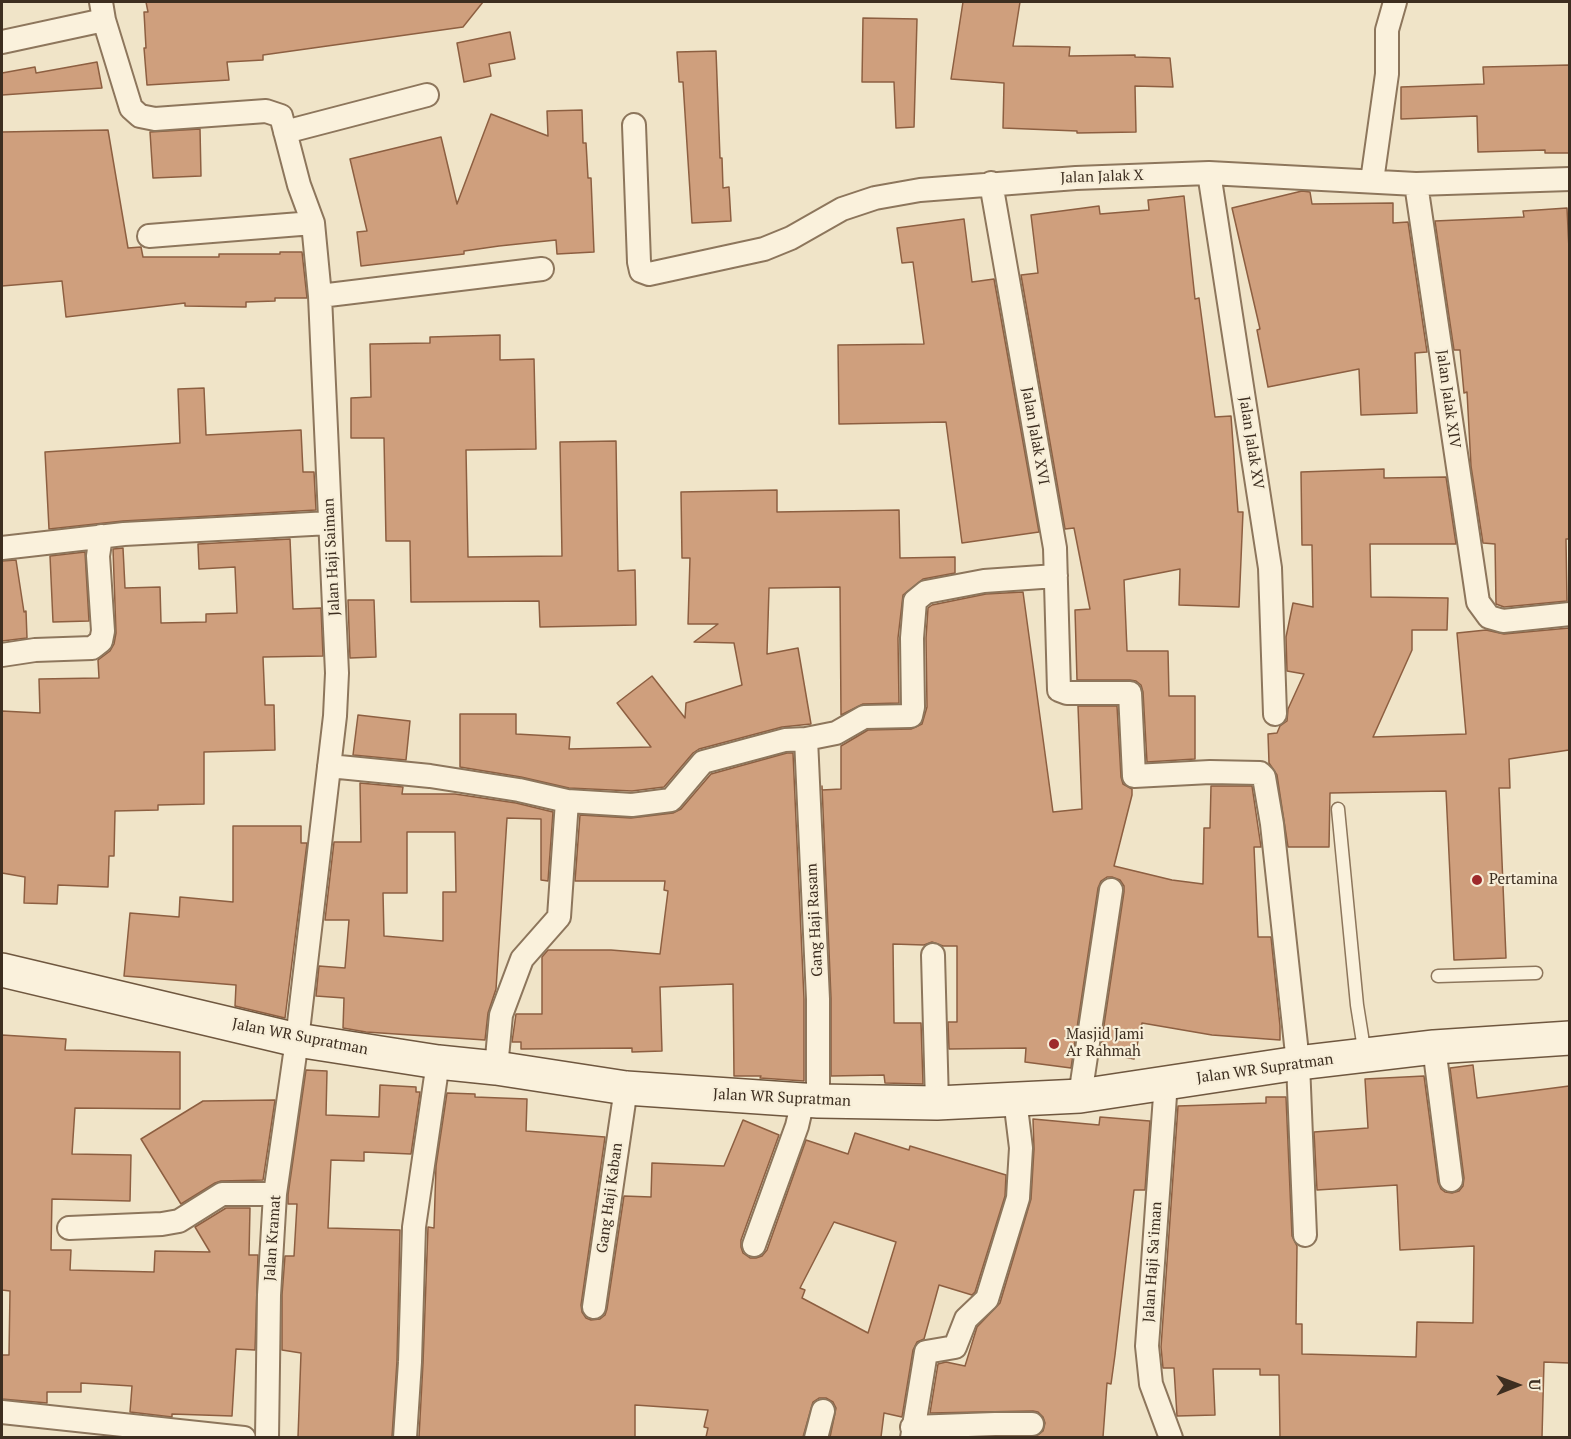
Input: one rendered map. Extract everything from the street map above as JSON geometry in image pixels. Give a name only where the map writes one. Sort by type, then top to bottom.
[{"type":"street","points":[[1372,181],[1387,74],[1387,30],[1395,2]]},
{"type":"street","points":[[2,42],[102,11],[131,108],[140,116],[156,119],[274,112],[281,116],[285,132],[427,95]]},
{"type":"street","name":"Jalan Jalak X","points":[[634,125],[639,262],[641,271],[649,274],[764,249],[791,238],[842,209],[876,198],[920,190],[991,183],[1209,173],[1416,184],[1569,178]]},
{"type":"street","name":"Jalan Haji Saiman","points":[[285,132],[299,185],[313,223],[320,296],[337,673],[335,716],[297,1040]]},
{"type":"street","name":"Jalan Jalak XV","points":[[1209,173],[1270,568],[1275,714]]},
{"type":"street","name":"Jalan Jalak XVI","points":[[991,183],[1055,548],[1059,690],[1067,693],[1130,693],[1134,776],[1260,773],[1264,777],[1272,824],[1298,1063]]},
{"type":"street","name":"Jalan Jalak XIV","points":[[1416,184],[1478,602],[1488,617],[1503,621],[1569,614]]},
{"type":"street","points":[[149,236],[313,223]]},
{"type":"street","points":[[320,296],[542,269]]},
{"type":"street","points":[[2,548],[101,536],[330,523]]},
{"type":"street","points":[[2,656],[35,650],[92,648],[100,641],[103,631],[98,556],[101,536]]},
{"type":"street","points":[[329,766],[430,776],[519,790],[567,801],[632,805],[671,800],[703,762],[785,740],[806,739],[836,733],[864,717],[911,716],[915,602],[926,592],[984,581],[1056,576]]},
{"type":"street","name":"Gang Haji Rasam","points":[[754,1245],[797,1126],[810,1101],[819,999],[806,739]]},
{"type":"street","points":[[496,1068],[501,1015],[522,959],[559,917],[567,801]]},
{"type":"street","points":[[1080,1096],[1111,891]]},
{"type":"street","points":[[933,955],[937,1103]]},
{"type":"street","name":"Jalan WR Supratman","points":[[2,970],[297,1040],[626,1088],[810,1101],[937,1103],[1080,1096],[1365,1055],[1434,1047],[1569,1038]]},
{"type":"street","name":"Jalan Kramat","points":[[267,1437],[269,1295],[275,1194],[297,1040]]},
{"type":"street","points":[[1434,1047],[1451,1180]]},
{"type":"street","points":[[405,1437],[414,1227],[438,1062]]},
{"type":"street","points":[[1298,1063],[1305,1235]]},
{"type":"street","name":"Jalan Haji Sa'iman","points":[[1166,1082],[1147,1346],[1150,1384],[1171,1437]]},
{"type":"street","name":"Gang Haji Kaban","points":[[594,1307],[626,1088]]},
{"type":"street","points":[[1015,1099],[1021,1149],[1018,1198],[987,1299],[966,1319],[955,1347],[926,1352],[912,1432],[995,1424],[1032,1425]]},
{"type":"street","points":[[69,1228],[162,1224],[179,1221],[189,1216],[222,1194],[275,1194]]},
{"type":"street","points":[[816,1437],[823,1411]]},
{"type":"street","points":[[2,1412],[78,1429],[244,1437]]},
{"type":"lane","points":[[1338,809],[1357,1005],[1365,1055]]},
{"type":"lane","points":[[1438,976],[1536,973]]},
{"type":"building","points":[[146,2],[483,2],[463,27],[263,55],[263,60],[227,62],[229,80],[147,85],[144,48],[146,48],[144,12],[148,12]]},
{"type":"building","points":[[963,2],[1020,2],[1013,46],[1070,47],[1069,56],[1135,55],[1135,57],[1170,58],[1173,87],[1135,86],[1136,132],[1077,133],[1077,131],[1003,128],[1004,83],[951,79]]},
{"type":"building","points":[[863,18],[917,19],[914,127],[896,128],[894,82],[862,82]]},
{"type":"building","points":[[510,32],[515,59],[489,64],[491,76],[464,82],[457,43]]},
{"type":"building","points":[[716,51],[720,158],[722,158],[723,188],[729,187],[731,221],[692,223],[683,82],[679,82],[677,52]]},
{"type":"building","points":[[97,62],[102,88],[2,95],[2,73],[35,67],[36,73]]},
{"type":"building","points":[[1569,65],[1569,153],[1545,153],[1545,150],[1478,152],[1477,116],[1401,119],[1401,87],[1484,84],[1483,67]]},
{"type":"building","points":[[582,110],[583,143],[586,143],[588,178],[591,178],[594,252],[557,254],[556,240],[361,266],[357,232],[367,231],[350,159],[441,137],[457,204],[491,114],[548,136],[547,111]]},
{"type":"building","points":[[200,129],[201,176],[153,178],[150,132]]},
{"type":"building","points":[[108,130],[128,248],[141,247],[143,257],[219,257],[219,254],[302,252],[307,298],[275,298],[275,301],[246,302],[246,307],[185,306],[185,303],[66,317],[62,281],[2,286],[2,132]]},
{"type":"building","points":[[1302,191],[1310,192],[1312,204],[1393,203],[1393,223],[1408,222],[1427,352],[1415,353],[1417,413],[1361,415],[1359,369],[1268,387],[1257,330],[1260,329],[1232,208]]},
{"type":"building","points":[[1184,196],[1195,299],[1199,298],[1215,417],[1231,416],[1238,512],[1243,512],[1239,607],[1179,605],[1180,569],[1124,580],[1127,651],[1168,651],[1169,696],[1195,696],[1195,759],[1147,762],[1141,685],[1130,680],[1077,680],[1075,610],[1090,609],[1074,528],[1065,529],[1021,275],[1038,273],[1031,215],[1099,206],[1100,214],[1149,210],[1148,200]]},
{"type":"building","points":[[1567,208],[1569,539],[1566,539],[1567,601],[1504,607],[1496,604],[1495,544],[1483,543],[1471,466],[1467,392],[1464,393],[1460,350],[1454,350],[1435,221],[1524,217],[1523,211]]},
{"type":"building","points":[[964,219],[972,282],[994,279],[1039,532],[962,543],[946,422],[839,424],[838,345],[924,344],[913,262],[902,263],[897,228]]},
{"type":"building","points":[[500,335],[500,360],[534,359],[536,449],[466,450],[468,557],[562,556],[560,442],[616,441],[618,571],[635,570],[636,625],[540,627],[539,601],[411,602],[410,541],[386,541],[384,438],[351,438],[351,398],[371,397],[370,344],[430,343],[430,337]]},
{"type":"building","points":[[204,388],[206,435],[301,430],[303,472],[314,472],[316,510],[123,521],[49,529],[45,452],[180,443],[178,389]]},
{"type":"building","points":[[1384,469],[1384,478],[1446,477],[1456,544],[1370,544],[1371,597],[1448,598],[1447,630],[1412,630],[1412,650],[1373,737],[1466,734],[1457,633],[1486,630],[1504,634],[1569,628],[1569,750],[1509,759],[1510,788],[1499,788],[1506,958],[1454,960],[1446,791],[1330,793],[1329,847],[1288,847],[1277,775],[1269,763],[1268,734],[1277,733],[1280,726],[1287,721],[1288,709],[1304,674],[1287,671],[1286,637],[1293,603],[1313,607],[1312,545],[1302,545],[1301,472]]},
{"type":"building","points":[[777,490],[777,512],[899,510],[900,558],[955,557],[955,573],[923,579],[903,595],[898,638],[899,703],[863,704],[841,715],[840,587],[769,588],[767,654],[798,648],[811,724],[782,727],[699,749],[664,787],[632,791],[569,788],[460,767],[460,714],[516,714],[516,734],[570,737],[569,749],[651,747],[617,703],[652,676],[685,718],[686,703],[742,685],[734,643],[694,642],[718,624],[688,624],[690,558],[682,558],[681,492]]},
{"type":"building","points":[[290,539],[293,609],[321,608],[323,656],[263,657],[265,705],[274,705],[275,750],[204,752],[204,804],[158,805],[158,810],[115,811],[114,856],[109,856],[108,887],[58,885],[57,904],[24,903],[25,877],[2,873],[2,711],[40,713],[39,679],[99,678],[98,660],[110,651],[116,633],[113,549],[123,548],[125,588],[160,587],[161,623],[206,622],[206,614],[237,613],[235,567],[199,569],[198,544]]},
{"type":"building","points":[[85,552],[89,621],[53,622],[50,556]]},
{"type":"building","points":[[16,560],[24,612],[26,611],[27,638],[2,641],[2,561]]},
{"type":"building","points":[[1023,592],[1053,812],[1082,809],[1078,706],[1117,706],[1121,777],[1123,784],[1132,789],[1132,795],[1114,866],[1172,880],[1203,884],[1204,828],[1210,828],[1211,786],[1252,786],[1261,847],[1254,847],[1258,937],[1271,937],[1280,1040],[1212,1035],[1142,1023],[1134,1059],[1100,1052],[1124,892],[1124,886],[1120,880],[1107,877],[1101,881],[1098,888],[1071,1068],[1025,1062],[1026,1048],[949,1049],[948,1022],[957,1022],[957,946],[943,946],[932,942],[924,945],[893,944],[894,1023],[921,1023],[923,1084],[885,1083],[884,1075],[831,1076],[831,998],[822,790],[841,789],[841,746],[868,730],[911,729],[922,724],[927,707],[928,608],[932,605],[986,594]]},
{"type":"building","points":[[348,600],[374,600],[376,657],[350,658]]},
{"type":"building","points":[[358,715],[410,721],[406,760],[353,755]]},
{"type":"building","points":[[793,753],[804,999],[804,1081],[760,1078],[761,1076],[734,1076],[733,984],[660,987],[662,1051],[632,1052],[632,1048],[521,1049],[521,1042],[512,1042],[516,1014],[542,1014],[542,957],[548,950],[611,950],[660,954],[668,891],[664,890],[665,881],[575,881],[580,815],[631,818],[673,813],[681,809],[711,774]]},
{"type":"building","points":[[360,783],[403,787],[402,794],[455,794],[516,803],[553,812],[548,881],[541,880],[541,819],[507,818],[496,989],[488,1013],[485,1040],[366,1032],[343,1028],[344,998],[316,996],[319,966],[345,968],[349,920],[325,920],[334,842],[361,842]],"holes":[[[407,832],[455,832],[456,892],[443,892],[443,941],[384,936],[383,893],[407,893]]]},
{"type":"building","points":[[233,826],[301,826],[301,843],[307,843],[285,1018],[235,1006],[236,985],[124,976],[130,913],[179,917],[180,897],[233,902]]},
{"type":"building","points":[[2,1035],[66,1039],[65,1050],[180,1052],[180,1109],[75,1108],[72,1154],[131,1155],[130,1201],[52,1199],[51,1250],[71,1250],[70,1270],[154,1272],[155,1251],[210,1252],[195,1227],[226,1208],[250,1208],[249,1255],[258,1255],[255,1350],[236,1349],[232,1416],[172,1414],[172,1417],[130,1412],[132,1386],[81,1383],[81,1392],[47,1392],[47,1403],[2,1399],[2,1355],[9,1355],[10,1291],[2,1290]]},
{"type":"building","points":[[1473,1065],[1477,1098],[1569,1086],[1569,1363],[1544,1362],[1542,1437],[1280,1437],[1279,1375],[1260,1375],[1260,1369],[1213,1369],[1215,1415],[1177,1416],[1174,1368],[1163,1368],[1161,1347],[1178,1106],[1266,1103],[1266,1097],[1286,1097],[1292,1236],[1297,1246],[1296,1324],[1302,1324],[1302,1354],[1416,1357],[1417,1322],[1473,1323],[1474,1246],[1400,1250],[1397,1185],[1317,1190],[1314,1132],[1368,1128],[1365,1079],[1424,1076],[1438,1182],[1445,1192],[1459,1191],[1463,1186],[1464,1178],[1450,1068]]},
{"type":"building","points":[[306,1070],[327,1071],[326,1115],[379,1117],[380,1085],[416,1087],[416,1092],[420,1092],[411,1154],[364,1152],[364,1161],[331,1160],[328,1228],[400,1230],[397,1361],[392,1437],[298,1437],[301,1353],[282,1350],[282,1295],[285,1256],[294,1256],[297,1204],[288,1204],[288,1195]]},
{"type":"building","points":[[447,1093],[475,1094],[475,1097],[527,1099],[526,1131],[605,1137],[581,1305],[586,1318],[591,1320],[600,1319],[605,1315],[607,1309],[624,1196],[651,1197],[652,1163],[724,1166],[743,1120],[779,1135],[741,1240],[743,1253],[750,1258],[762,1256],[767,1250],[806,1140],[848,1154],[855,1133],[909,1150],[910,1146],[1006,1175],[1005,1196],[975,1292],[972,1295],[939,1285],[924,1339],[917,1342],[913,1350],[902,1417],[884,1413],[881,1437],[830,1437],[836,1408],[833,1402],[826,1398],[819,1398],[813,1402],[803,1437],[706,1437],[708,1428],[704,1427],[708,1410],[635,1405],[635,1437],[419,1437],[428,1227],[434,1228],[436,1166]],"holes":[[[834,1222],[896,1242],[868,1333],[802,1298],[805,1290],[800,1288]]]},
{"type":"building","points":[[275,1100],[263,1180],[221,1181],[181,1204],[141,1139],[203,1101]]},
{"type":"building","points":[[1100,1117],[1150,1121],[1145,1190],[1134,1190],[1111,1384],[1107,1383],[1103,1437],[1035,1437],[1043,1431],[1045,1423],[1038,1412],[1033,1411],[930,1413],[938,1364],[946,1362],[965,1366],[977,1327],[1000,1303],[1031,1199],[1033,1119],[1099,1125]]},
{"type":"place","name":"Pertamina","points":[[1477,880]]},
{"type":"place","name":"Masjid Jami Ar Rahmah","points":[[1054,1044]]}]
